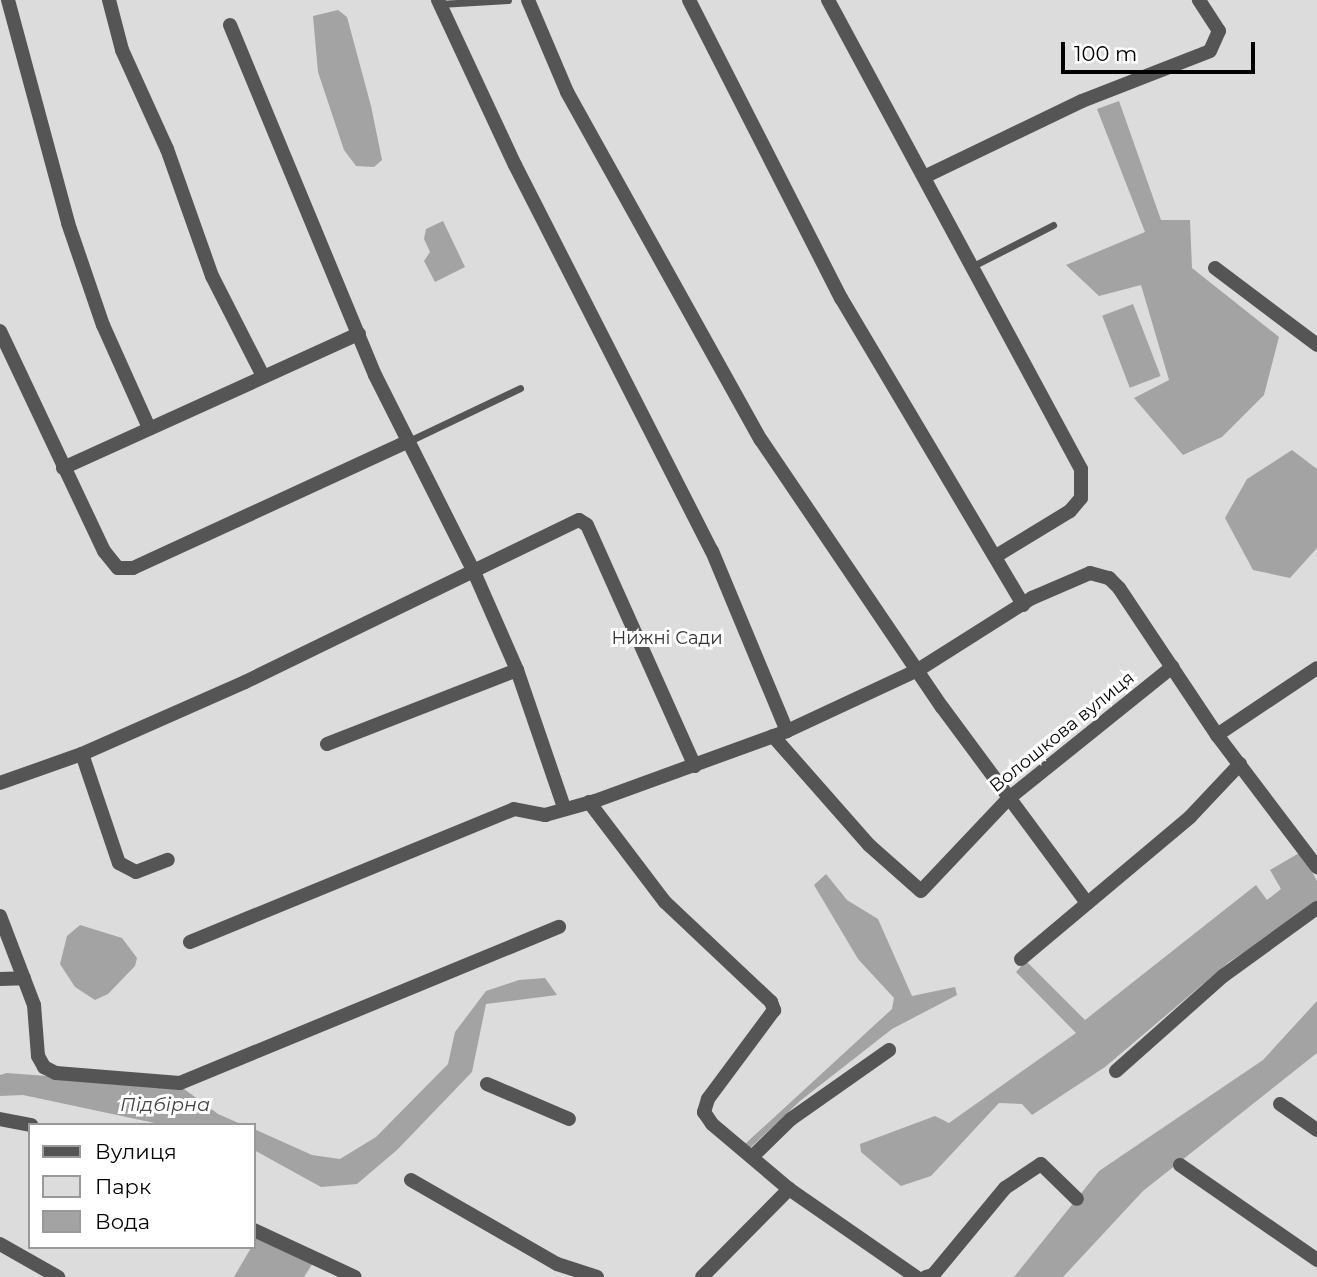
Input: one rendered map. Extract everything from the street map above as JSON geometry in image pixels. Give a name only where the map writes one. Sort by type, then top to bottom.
[{"type":"street","points":[[8,0],[68,223],[103,325],[149,428]]},
{"type":"street","points":[[109,0],[122,50],[167,149],[212,276],[263,376]]},
{"type":"street","points":[[527,0],[567,92],[761,440],[1008,799],[1087,903]]},
{"type":"street","points":[[689,0],[841,298],[1023,605]]},
{"type":"street","points":[[828,0],[973,266],[1084,481],[1081,498],[1070,511],[996,556]]},
{"type":"street","points":[[924,177],[1057,112],[1210,51],[1219,31],[1199,0]]},
{"type":"street","points":[[439,2],[516,164],[712,551],[780,734]]},
{"type":"street","points":[[230,25],[359,334],[474,572],[517,670],[564,807]]},
{"type":"street","points":[[1214,268],[1317,345]]},
{"type":"street","points":[[0,331],[104,551],[114,565],[124,569],[409,441]]},
{"type":"street","points":[[63,468],[359,334]]},
{"type":"street","points":[[0,783],[82,754],[474,572],[566,523],[579,520],[587,525],[695,765]]},
{"type":"street","points":[[190,942],[514,808],[545,815],[780,734],[918,670],[1023,605],[1075,576],[1090,573],[1110,578],[1217,735],[1317,867]]},
{"type":"street","name":"Волошкова вулиця","points":[[780,734],[869,845],[921,891],[1008,799],[1172,667]]},
{"type":"street","points":[[1217,735],[1317,668]]},
{"type":"street","points":[[327,744],[517,670]]},
{"type":"street","points":[[82,754],[119,863],[136,872],[168,860]]},
{"type":"street","points":[[1021,959],[1189,817],[1240,764]]},
{"type":"street","points":[[589,802],[665,902],[771,1002],[772,1019],[708,1099],[704,1112],[789,1189],[916,1277]]},
{"type":"street","points":[[1116,1071],[1223,976],[1317,908]]},
{"type":"street","points":[[0,916],[34,1005],[38,1056],[44,1067],[56,1073],[180,1083],[559,927]]},
{"type":"street","points":[[0,979],[24,978]]},
{"type":"street","points":[[752,1157],[791,1119],[888,1050]]},
{"type":"street","points":[[487,1084],[569,1119]]},
{"type":"street","points":[[1280,1104],[1317,1130]]},
{"type":"street","points":[[0,1119],[28,1124]]},
{"type":"street","points":[[926,1277],[933,1275],[1005,1188],[1041,1164],[1077,1199]]},
{"type":"street","points":[[1180,1166],[1317,1260]]},
{"type":"street","points":[[411,1180],[557,1264],[597,1277]]},
{"type":"street","points":[[707,1275],[789,1189]]},
{"type":"street","points":[[256,1231],[355,1277]]},
{"type":"street","points":[[0,1244],[58,1277]]},
{"type":"lane","points":[[439,2],[508,0]]},
{"type":"lane","points":[[973,266],[1054,225]]},
{"type":"lane","points":[[409,441],[520,388]]},
{"type":"green space","name":"Нижні Сади","points":[[0,0],[1317,0],[1317,1277],[0,1277]]},
{"type":"water","points":[[338,10],[347,17],[371,106],[382,160],[374,167],[356,166],[344,150],[318,72],[313,16]]},
{"type":"water","points":[[1119,101],[1161,220],[1190,220],[1192,268],[1279,337],[1264,395],[1222,437],[1183,455],[1134,398],[1169,380],[1141,285],[1099,296],[1066,265],[1145,232],[1097,109]]},
{"type":"water","points":[[443,221],[465,267],[435,282],[424,261],[430,252],[424,239],[426,229]]},
{"type":"water","points":[[1133,304],[1161,376],[1130,388],[1102,316]]},
{"type":"water","points":[[1292,450],[1317,469],[1317,548],[1290,578],[1253,570],[1225,518],[1247,479]]},
{"type":"water","points":[[1301,852],[1317,881],[1317,901],[1309,910],[1229,962],[1105,1067],[1032,1115],[1022,1104],[999,1103],[931,1176],[901,1186],[861,1152],[860,1144],[935,1116],[949,1123],[1076,1033],[1016,972],[1026,961],[1085,1020],[1256,885],[1267,900],[1281,889],[1270,870]]},
{"type":"water","points":[[826,874],[847,900],[878,919],[912,996],[955,987],[957,995],[892,1029],[800,1101],[750,1148],[745,1144],[892,1009],[894,998],[858,959],[814,885]]},
{"type":"water","points":[[80,925],[122,938],[137,958],[135,966],[108,994],[95,1000],[75,987],[60,964],[67,936]]},
{"type":"water","name":"Підбірна","points":[[545,978],[557,995],[486,1004],[472,1072],[397,1150],[357,1184],[321,1187],[256,1151],[256,1130],[312,1155],[340,1159],[376,1137],[448,1064],[455,1032],[486,991],[519,980]]},
{"type":"water","points":[[1317,1001],[1317,1053],[1143,1191],[1063,1277],[1014,1277],[1099,1171],[1263,1060]]},
{"type":"water","name":"Підбірна","points":[[7,1073],[180,1086],[218,1114],[238,1123],[155,1123],[23,1095],[0,1096],[0,1075]]},
{"type":"water","points":[[259,1234],[316,1258],[304,1277],[234,1277],[250,1249],[256,1249]]}]
